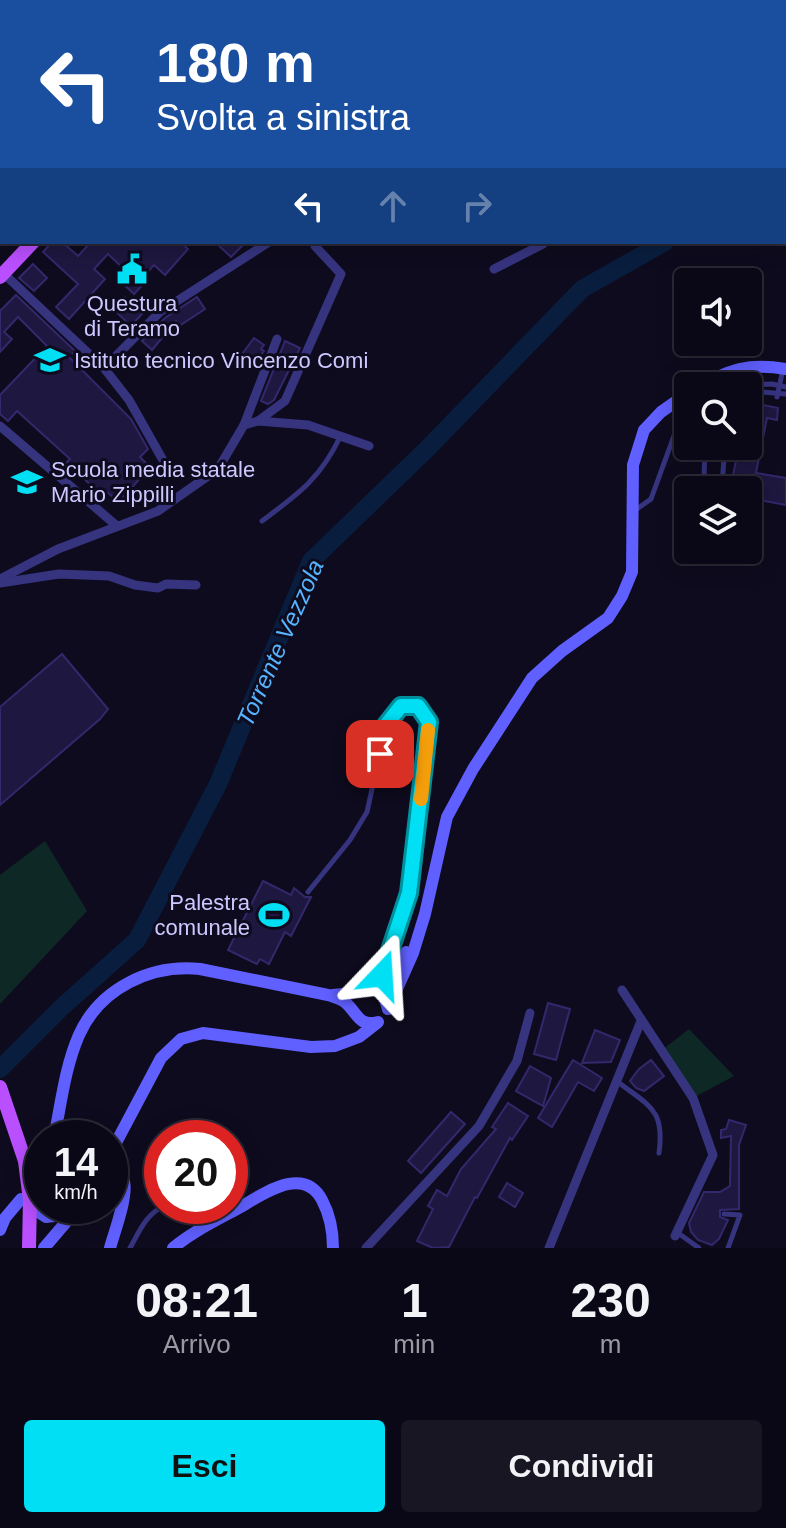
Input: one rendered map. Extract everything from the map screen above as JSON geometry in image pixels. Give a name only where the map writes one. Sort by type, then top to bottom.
[{"type":"main road","points":[[1,273],[31,244]]},
{"type":"main road","points":[[0,1087],[24,1158]]},
{"type":"main road","points":[[28,1224],[29,1248]]},
{"type":"street","points":[[104,368],[160,312],[266,244]]},
{"type":"street","points":[[494,269],[543,244]]},
{"type":"street","points":[[258,421],[285,401],[341,274],[315,246]]},
{"type":"street","points":[[1,273],[104,368],[129,400],[164,462]]},
{"type":"street","points":[[0,581],[58,549],[158,511],[218,469],[244,425],[277,339]]},
{"type":"street","points":[[727,372],[767,366],[785,368]]},
{"type":"street","points":[[128,1120],[161,1058],[181,1039],[203,1033],[311,1047],[335,1046],[359,1037],[378,1022],[388,1009],[413,953],[425,914],[447,817],[473,769],[532,678],[562,651],[608,618],[622,596],[632,572],[633,465],[644,430],[674,403]]},
{"type":"street","points":[[244,425],[258,421],[308,425],[369,446]]},
{"type":"street","points":[[0,426],[117,526]]},
{"type":"street","points":[[0,581],[59,574],[109,576],[135,585],[158,588],[166,584],[196,585]]},
{"type":"street","points":[[347,1042],[353,1034],[353,1000],[390,978],[425,914]]},
{"type":"street","points":[[58,1120],[79,1034],[96,1008],[124,984],[157,970],[179,967],[328,995],[345,1003],[367,1024],[378,1022]]},
{"type":"street","points":[[328,995],[372,987],[386,998],[388,1009]]},
{"type":"street","points":[[622,990],[693,1098],[713,1155],[676,1234]]},
{"type":"street","points":[[366,1248],[479,1126],[517,1061],[530,1013]]},
{"type":"street","points":[[549,1248],[641,1021]]},
{"type":"street","points":[[173,1248],[195,1232],[276,1188],[289,1183],[302,1183],[318,1192],[325,1205],[333,1234],[333,1248]]},
{"type":"street","points":[[0,1230],[5,1218],[24,1201]]},
{"type":"street","points":[[44,1248],[64,1224]]},
{"type":"street","points":[[110,1248],[116,1224]]},
{"type":"lane","points":[[785,368],[780,390],[786,394]]},
{"type":"lane","points":[[262,521],[298,494],[327,465],[340,436]]},
{"type":"lane","points":[[633,511],[651,499],[674,436]]},
{"type":"lane","points":[[705,460],[704,479],[722,484],[724,460]]},
{"type":"lane","points":[[308,892],[350,840],[367,812],[386,725],[401,706],[418,706],[429,722],[409,893],[382,975],[372,987]]},
{"type":"lane","points":[[618,1082],[655,1111],[662,1129],[659,1153]]},
{"type":"lane","points":[[724,1214],[740,1215],[728,1248]]},
{"type":"lane","points":[[130,1248],[144,1222]]},
{"type":"lane","points":[[676,1234],[699,1248]]},
{"type":"green space","points":[[45,841],[87,911],[0,1004],[0,875]]},
{"type":"green space","points":[[689,1029],[734,1076],[693,1098],[661,1051]]},
{"type":"building","points":[[50,244],[64,244],[78,256],[89,244],[182,244],[188,249],[165,275],[154,265],[143,277],[147,280],[134,294],[119,280],[127,272],[108,254],[94,269],[105,279],[69,319],[56,307],[78,284],[43,252]]},
{"type":"building","points":[[217,244],[244,244],[231,257]]},
{"type":"building","points":[[33,264],[47,278],[34,291],[19,278]]},
{"type":"building","points":[[16,295],[75,351],[69,357],[131,419],[148,449],[140,457],[150,467],[119,502],[107,492],[102,497],[72,466],[61,468],[70,459],[17,411],[8,421],[0,414],[0,395],[47,346],[18,317],[4,332],[12,339],[0,352],[0,311]]},
{"type":"building","points":[[125,297],[142,314],[131,326],[113,309]]},
{"type":"building","points":[[197,297],[205,309],[179,326],[176,321],[152,350],[142,341],[165,318]]},
{"type":"building","points":[[254,338],[264,345],[261,349],[264,351],[254,364],[242,354]]},
{"type":"building","points":[[285,341],[300,348],[274,400],[268,404],[261,401]]},
{"type":"building","points":[[762,405],[778,408],[777,420],[767,418],[762,443]]},
{"type":"building","points":[[736,460],[759,460],[756,473],[786,478],[786,505],[762,501],[762,476],[733,476]]},
{"type":"building","points":[[62,654],[108,709],[0,805],[0,707]]},
{"type":"building","name":"Palestra comunale","points":[[263,881],[291,895],[294,888],[305,897],[311,897],[291,936],[285,932],[269,964],[260,959],[257,964],[228,950]]},
{"type":"building","points":[[548,1003],[570,1009],[556,1060],[534,1054]]},
{"type":"building","points":[[595,1030],[620,1040],[611,1062],[582,1063]]},
{"type":"building","points":[[573,1060],[602,1078],[594,1091],[578,1082],[552,1127],[538,1118]]},
{"type":"building","points":[[651,1060],[664,1076],[644,1091],[630,1081]]},
{"type":"building","points":[[530,1066],[551,1078],[543,1106],[516,1091]]},
{"type":"building","points":[[508,1103],[528,1116],[512,1140],[510,1138],[449,1247],[433,1248],[417,1241],[433,1209],[428,1206],[437,1190],[447,1196],[461,1169],[496,1129],[492,1127]]},
{"type":"building","points":[[451,1112],[465,1124],[421,1173],[408,1161]]},
{"type":"building","points":[[729,1120],[746,1125],[739,1145],[739,1209],[720,1210],[720,1217],[728,1220],[719,1239],[712,1245],[698,1240],[691,1232],[689,1223],[704,1192],[720,1192],[730,1186],[731,1136],[721,1138],[721,1130],[726,1129]]},
{"type":"building","points":[[507,1183],[523,1193],[515,1207],[499,1197]]},
{"type":"waterway","name":"Torrente Vezzola","points":[[0,1069],[61,1008],[137,940],[218,784],[311,561],[427,449],[582,289],[661,244]]},
{"type":"slow traffic","points":[[421,799],[428,730]]},
{"type":"place","name":"Questura di Teramo","points":[[132,269]]},
{"type":"place","name":"Istituto tecnico Vincenzo Comi","points":[[50,360]]},
{"type":"place","name":"Scuola media statale Mario Zippilli","points":[[27,482]]},
{"type":"place","name":"Palestra comunale","points":[[274,915]]},
{"type":"route","points":[[380,754],[386,725],[401,706],[418,706],[429,722],[409,893],[382,975]]}]
